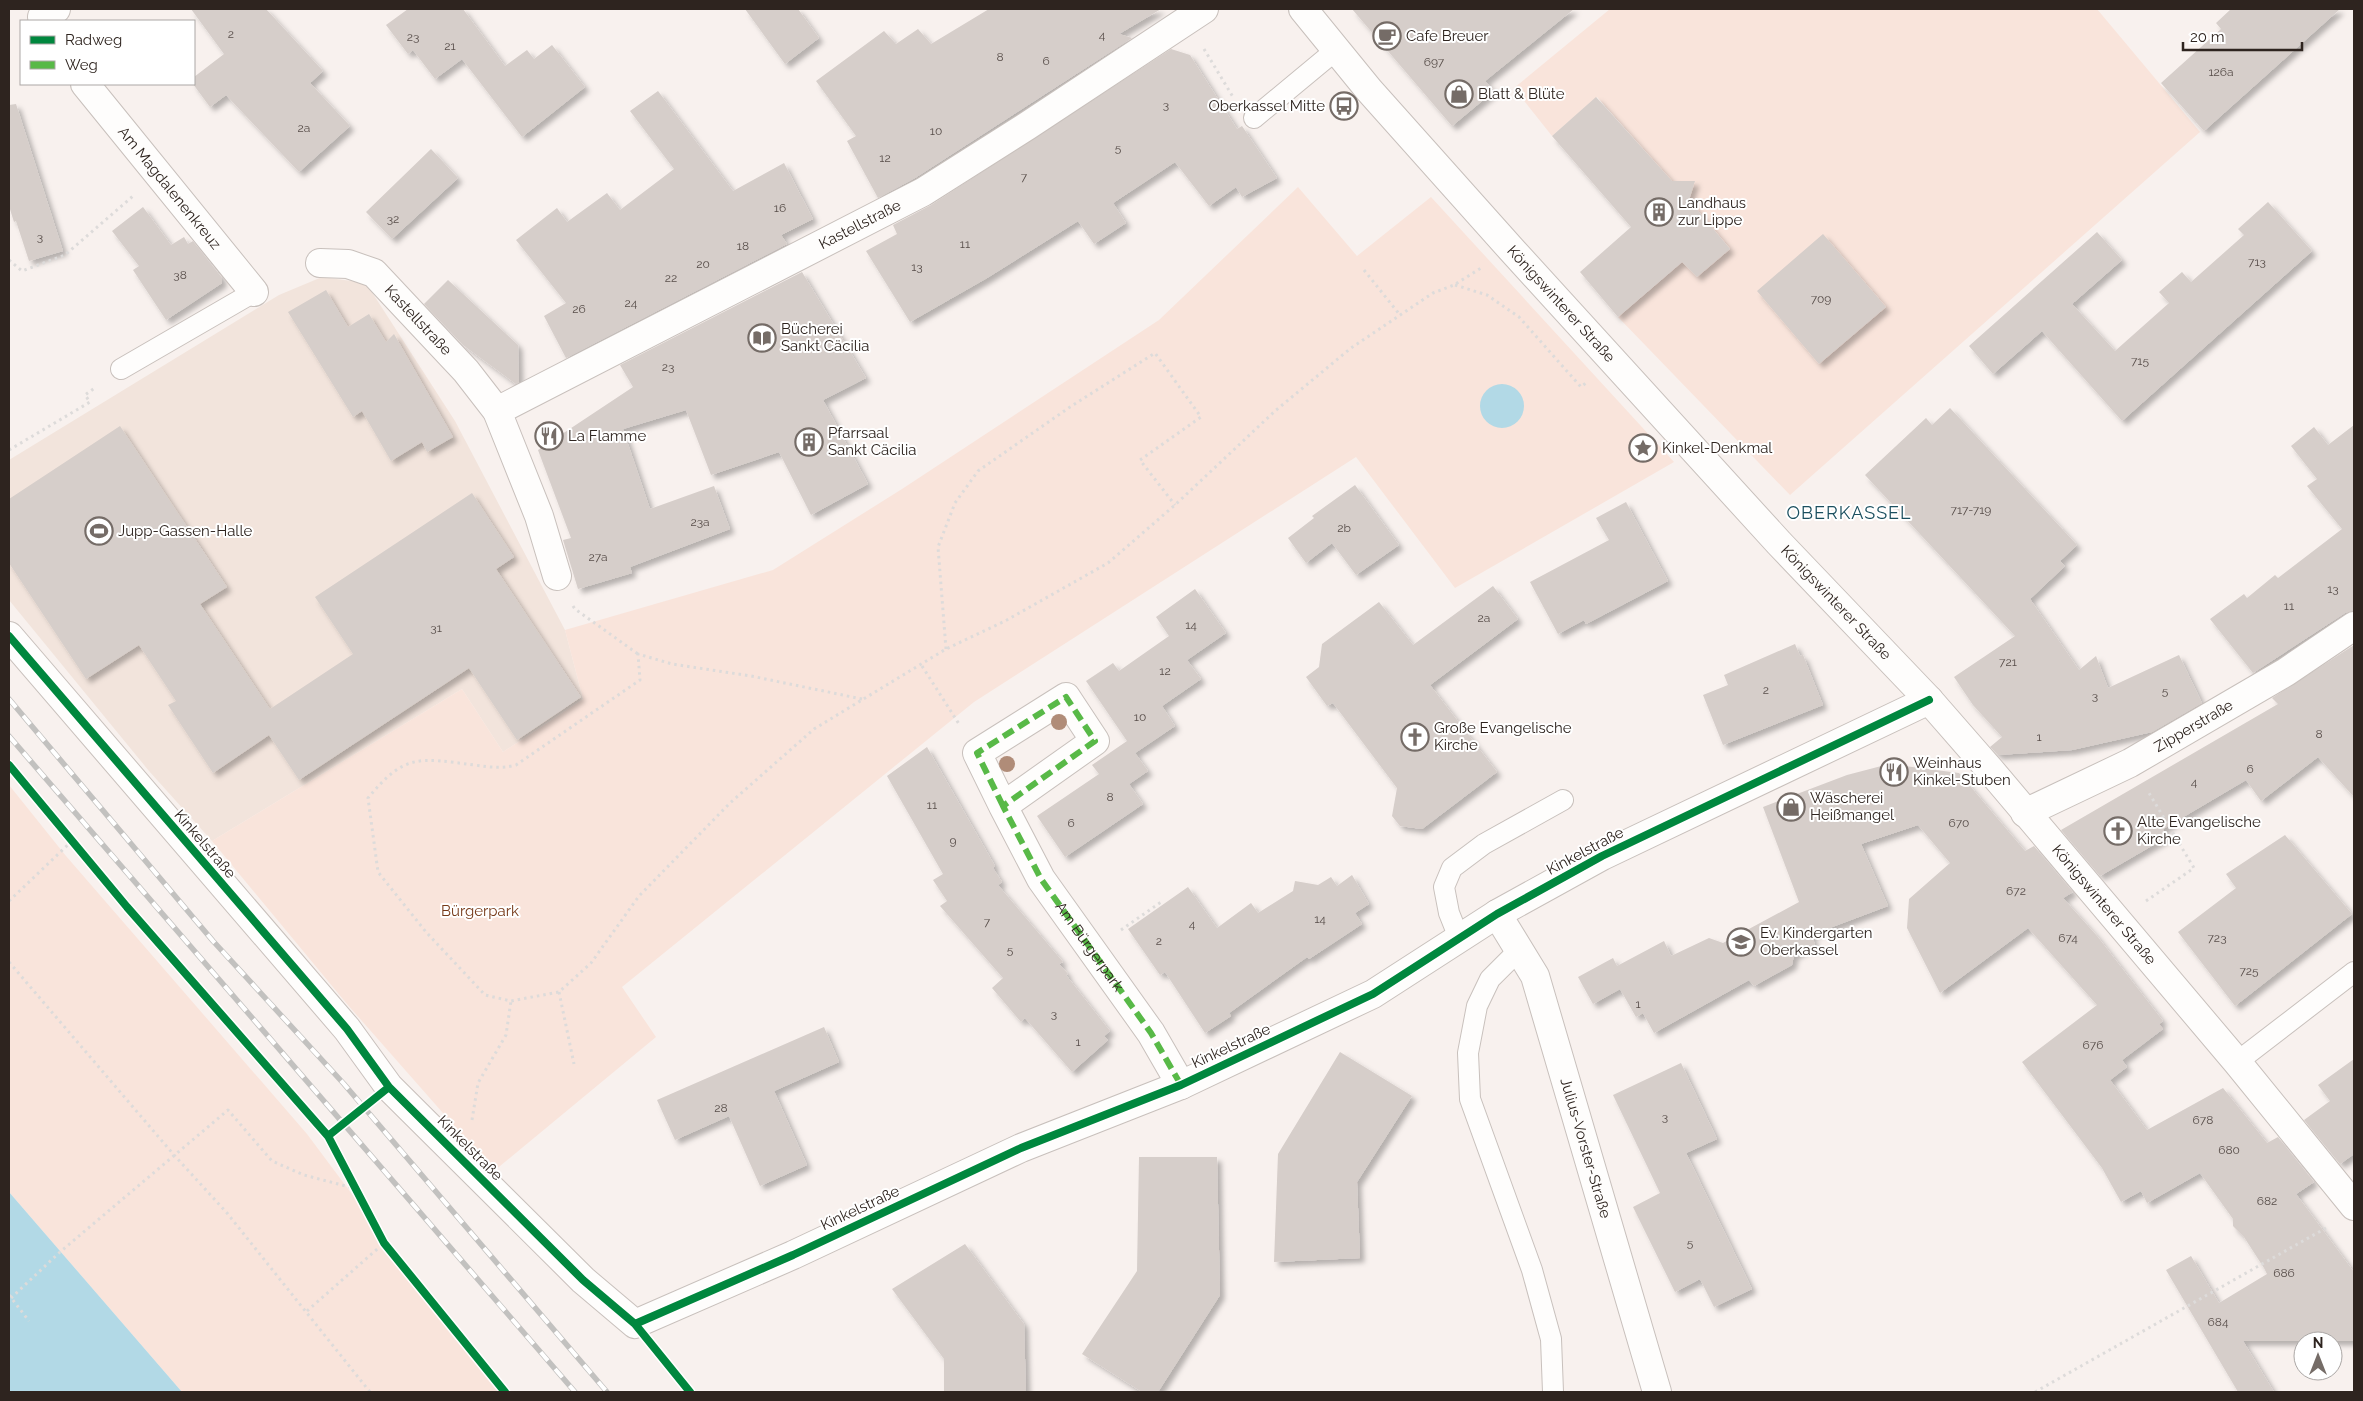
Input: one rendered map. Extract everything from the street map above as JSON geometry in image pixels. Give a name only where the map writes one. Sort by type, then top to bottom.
[{"type":"street","name":"Königswinterer Straße","points":[[1304,9],[1336,50],[1511,249],[1773,536],[1929,700],[1991,770],[2025,813],[2237,1062],[2354,1206]]},
{"type":"street","name":"Kastellstraße","points":[[497,411],[922,192],[1195,15]]},
{"type":"street","name":"Am Magdalenenkreuz","points":[[86,85],[254,292]]},
{"type":"street","name":"Kastellstraße","points":[[320,263],[348,264],[374,274],[466,371],[497,411],[539,516],[557,576]]},
{"type":"street","name":"Zipperstraße","points":[[2025,813],[2130,763],[2286,672],[2354,626]]},
{"type":"street","name":"Kinkelstraße","points":[[9,636],[347,1029],[389,1087],[583,1280],[636,1324],[793,1255],[1022,1148],[1181,1085],[1373,994],[1497,914],[1602,856],[1929,700]]},
{"type":"street","points":[[978,753],[1066,697],[1095,741],[1003,806]]},
{"type":"street","name":"Am Bürgerpark","points":[[978,753],[1041,880],[1151,1033],[1181,1085]]},
{"type":"street","name":"Julius-Vorster-Straße","points":[[1497,914],[1535,976],[1657,1392]]},
{"type":"lane","points":[[1254,118],[1336,50]]},
{"type":"lane","points":[[121,369],[254,292]]},
{"type":"lane","points":[[1459,938],[1449,913],[1444,887],[1452,868],[1484,844],[1563,800]]},
{"type":"lane","points":[[1519,950],[1490,979],[1477,1006],[1468,1053],[1470,1099],[1534,1278],[1551,1339],[1553,1392]]},
{"type":"lane","points":[[2237,1062],[2354,972]]},
{"type":"path","points":[[1195,15],[1249,122],[1254,118]]},
{"type":"path","points":[[9,260],[22,271],[66,255],[158,174]]},
{"type":"path","points":[[638,654],[640,680],[516,765],[502,768],[430,759],[406,763],[386,776],[368,798],[378,872],[426,932],[485,995],[510,1001],[559,992],[591,963],[639,896],[730,803],[814,729],[862,699],[922,666],[946,649],[1005,621],[1108,563],[1175,505],[1275,411],[1351,348],[1433,293],[1454,285],[1511,249]]},
{"type":"path","points":[[1364,270],[1400,315]]},
{"type":"path","points":[[1454,285],[1487,295],[1519,317],[1581,387],[1586,383]]},
{"type":"path","points":[[946,649],[938,547],[955,502],[978,471],[1070,407],[1155,353],[1201,417],[1140,460],[1175,505]]},
{"type":"path","points":[[9,450],[90,402],[85,395],[121,369]]},
{"type":"path","points":[[557,576],[575,610],[638,654],[672,664],[751,676],[862,699]]},
{"type":"path","points":[[922,666],[978,753]]},
{"type":"path","points":[[2118,920],[2194,868],[2130,763]]},
{"type":"path","points":[[9,901],[73,840]]},
{"type":"path","points":[[1092,950],[1161,902]]},
{"type":"path","points":[[9,962],[227,1214],[307,1311],[370,1392]]},
{"type":"path","points":[[559,992],[574,1064]]},
{"type":"path","points":[[472,1121],[478,1083],[506,1035],[510,1001]]},
{"type":"path","points":[[29,1321],[10,1296],[228,1110],[272,1161],[304,1175],[357,1189]]},
{"type":"path","points":[[2035,1392],[2329,1226]]},
{"type":"path","points":[[307,1311],[384,1243]]},
{"type":"shaded area","points":[[322,277],[366,283],[455,421],[565,630],[583,699],[503,752],[462,689],[212,841],[149,771],[9,600],[9,460],[279,295]]},
{"type":"green space","points":[[1610,9],[2097,9],[2200,132],[1790,495],[1618,317],[1682,262],[1730,249],[1687,198],[1691,194],[1692,186],[1676,186],[1597,97],[1552,136],[1514,88]]},
{"type":"green space","name":"Bürgerpark","points":[[1298,187],[1357,256],[1431,197],[1674,462],[1455,588],[1356,457],[974,702],[622,987],[656,1037],[494,1171],[347,1004],[212,841],[462,689],[503,752],[583,699],[565,630],[773,570],[902,489],[1159,320]]},
{"type":"green space","points":[[9,785],[66,856],[307,1134],[387,1241],[510,1392],[182,1392],[9,1192]]},
{"type":"water","points":[[1502,384],[1514,388],[1520,394],[1524,406],[1520,418],[1514,424],[1502,428],[1490,424],[1484,418],[1480,406],[1484,394],[1490,388]]},
{"type":"water","points":[[9,1192],[182,1392],[9,1392]]},
{"type":"building","points":[[191,9],[266,9],[323,71],[310,83],[350,126],[299,172],[226,95],[210,107],[194,85],[195,76],[224,54]]},
{"type":"building","points":[[408,9],[463,9],[505,66],[527,50],[534,59],[552,45],[585,87],[522,137],[462,59],[435,79],[413,50],[408,54],[386,25]]},
{"type":"building","points":[[745,9],[798,9],[819,38],[785,64]]},
{"type":"building","points":[[989,9],[1161,9],[1119,34],[1132,38],[915,178],[878,198],[847,141],[856,136],[816,81],[884,31],[896,44],[918,29],[931,44]]},
{"type":"building","points":[[1352,9],[1574,9],[1485,81],[1494,91],[1452,126]]},
{"type":"building","points":[[2231,9],[2340,9],[2204,131],[2161,83],[2221,29],[2216,23]]},
{"type":"building","points":[[1171,49],[1190,55],[1237,129],[1242,126],[1277,178],[1242,197],[1236,187],[1209,206],[1175,162],[1113,203],[1126,223],[1094,244],[1078,221],[987,278],[910,322],[866,251],[897,234],[893,225],[931,205]]},
{"type":"building","points":[[658,91],[733,191],[784,163],[813,219],[781,235],[787,244],[566,358],[544,316],[566,303],[516,240],[557,208],[567,222],[607,193],[620,210],[674,169],[630,111]]},
{"type":"building","name":"Landhaus zur Lippe","points":[[1596,97],[1672,181],[1695,181],[1689,200],[1730,249],[1697,277],[1682,262],[1618,317],[1580,272],[1631,227],[1552,136]]},
{"type":"building","points":[[16,104],[63,251],[29,261],[9,206],[9,105]]},
{"type":"building","points":[[431,149],[458,178],[392,239],[366,212]]},
{"type":"building","points":[[2268,202],[2312,251],[2122,421],[2042,331],[1993,374],[1969,346],[2097,232],[2122,260],[2072,304],[2115,351],[2169,303],[2159,292],[2182,272],[2191,282],[2244,235],[2238,229]]},
{"type":"building","points":[[143,207],[171,245],[184,237],[188,244],[193,241],[222,278],[222,283],[166,320],[133,270],[139,266],[112,231]]},
{"type":"building","points":[[1823,234],[1886,307],[1819,364],[1757,291]]},
{"type":"building","points":[[802,272],[866,378],[823,400],[868,484],[811,515],[779,452],[711,475],[686,410],[623,429],[650,509],[714,486],[730,529],[630,567],[632,573],[578,589],[563,540],[571,538],[538,450],[633,387],[620,365]]},
{"type":"building","points":[[448,280],[518,345],[519,382],[516,384],[463,345],[424,304]]},
{"type":"building","points":[[326,290],[348,327],[369,314],[386,342],[394,334],[453,437],[427,452],[422,442],[391,461],[362,411],[353,417],[288,312]]},
{"type":"building","points":[[1950,408],[2077,545],[2060,561],[2065,566],[2030,599],[2079,670],[2096,656],[2108,688],[2179,655],[2202,703],[2152,732],[2072,750],[1998,755],[1990,747],[2002,737],[1973,705],[1954,677],[2015,636],[1865,475],[1926,418],[1932,425]]},
{"type":"building","points":[[2354,425],[2354,611],[2345,613],[2253,673],[2210,619],[2244,594],[2247,598],[2275,575],[2278,578],[2342,529],[2307,486],[2317,479],[2291,446],[2314,427],[2328,445]]},
{"type":"building","points":[[120,426],[227,587],[200,604],[270,709],[353,654],[315,597],[472,493],[514,557],[496,569],[581,697],[517,740],[469,668],[299,780],[269,735],[213,773],[168,705],[176,701],[139,645],[86,679],[9,563],[9,499]]},
{"type":"building","points":[[1355,485],[1399,545],[1356,575],[1332,543],[1306,563],[1288,538],[1314,518],[1312,516]]},
{"type":"building","points":[[1626,502],[1668,581],[1586,624],[1584,620],[1558,634],[1530,582],[1609,540],[1596,518]]},
{"type":"building","name":"Große Evangelische Kirche","points":[[1493,586],[1518,619],[1430,685],[1497,772],[1422,829],[1400,826],[1392,816],[1397,788],[1333,703],[1327,706],[1306,677],[1319,667],[1322,644],[1379,602],[1413,645]]},
{"type":"building","points":[[1195,589],[1226,633],[1187,660],[1201,679],[1162,706],[1175,726],[1135,753],[1148,771],[1129,784],[1143,804],[1065,857],[1037,816],[1099,774],[1092,765],[1127,741],[1086,681],[1113,663],[1119,671],[1169,636],[1156,617]]},
{"type":"building","points":[[1795,644],[1800,656],[1803,655],[1823,705],[1723,745],[1703,695],[1728,685],[1724,675]]},
{"type":"building","points":[[2354,645],[2354,797],[2318,757],[2261,801],[2246,780],[2163,829],[2167,837],[2100,876],[2061,830],[2278,704],[2272,698]]},
{"type":"building","points":[[927,747],[995,866],[993,868],[1002,882],[998,885],[1063,962],[1059,964],[1068,974],[1066,975],[1110,1031],[1104,1036],[1108,1040],[1072,1072],[1025,1018],[1021,1022],[992,988],[1003,978],[940,906],[947,901],[933,880],[943,874],[887,776]]},
{"type":"building","points":[[1889,764],[1959,773],[2025,851],[2034,846],[2073,892],[2063,898],[2097,936],[2163,1021],[2159,1024],[2163,1029],[2122,1060],[2127,1067],[2110,1080],[2147,1130],[2223,1088],[2267,1143],[2278,1137],[2314,1182],[2296,1194],[2354,1272],[2354,1341],[2343,1341],[2343,1331],[2293,1331],[2293,1341],[2243,1341],[2274,1392],[2238,1392],[2166,1270],[2191,1256],[2219,1303],[2267,1274],[2264,1268],[2244,1237],[2233,1226],[2233,1219],[2200,1173],[2147,1203],[2141,1191],[2121,1202],[2102,1168],[2022,1062],[2097,1005],[2028,928],[1940,993],[1907,928],[1909,899],[1950,863],[1918,825],[1861,844],[1888,906],[1811,935],[1815,944],[1794,955],[1792,965],[1754,986],[1749,980],[1654,1033],[1643,1013],[1636,1017],[1620,989],[1593,1004],[1578,977],[1613,958],[1617,966],[1664,941],[1671,956],[1709,938],[1723,943],[1799,902],[1763,807],[1847,775]]},
{"type":"building","points":[[2285,835],[2352,914],[2235,1006],[2178,932],[2236,888],[2226,874]]},
{"type":"building","points":[[1352,875],[1369,904],[1355,913],[1362,924],[1309,959],[1307,957],[1229,1013],[1231,1016],[1205,1033],[1165,972],[1160,975],[1128,929],[1188,887],[1217,928],[1251,903],[1258,913],[1293,891],[1295,881],[1318,885],[1331,877],[1337,886]]},
{"type":"building","points":[[824,1027],[839,1062],[774,1091],[807,1165],[760,1186],[729,1116],[675,1140],[657,1100]]},
{"type":"building","points":[[1340,1052],[1412,1096],[1357,1182],[1360,1258],[1274,1262],[1278,1154]]},
{"type":"building","points":[[2354,1059],[2354,1154],[2340,1164],[2304,1120],[2330,1101],[2318,1085]]},
{"type":"building","points":[[1681,1063],[1717,1139],[1686,1153],[1752,1289],[1714,1307],[1700,1279],[1675,1292],[1633,1207],[1660,1193],[1613,1095]]},
{"type":"building","points":[[1139,1157],[1217,1157],[1220,1295],[1158,1392],[1142,1392],[1082,1354],[1137,1271]]},
{"type":"building","points":[[965,1244],[1024,1324],[1026,1392],[944,1392],[944,1359],[892,1289]]},
{"type":"railway","points":[[9,699],[213,941],[344,1084],[607,1392]]},
{"type":"railway","points":[[9,736],[575,1392]]},
{"type":"marked path","points":[[1003,806],[977,753],[1066,697],[1095,741],[1003,806],[1041,879],[1151,1033],[1181,1085]]},
{"type":"cycle path","points":[[9,636],[347,1029],[389,1087],[583,1280],[635,1324],[793,1255],[1021,1148],[1181,1085],[1373,994],[1497,914],[1602,856],[1929,700]]},
{"type":"cycle path","points":[[9,765],[127,907],[328,1136],[384,1243],[505,1392]]},
{"type":"cycle path","points":[[328,1136],[389,1087]]},
{"type":"cycle path","points":[[635,1324],[690,1392]]},
{"type":"place","name":"Cafe Breuer","points":[[1387,36]]},
{"type":"place","name":"Blatt & Blüte","points":[[1459,94]]},
{"type":"place","name":"Oberkassel Mitte","points":[[1344,106]]},
{"type":"place","name":"Landhaus zur Lippe","points":[[1659,212]]},
{"type":"place","name":"Bücherei Sankt Cäcilia","points":[[762,338]]},
{"type":"place","name":"La Flamme","points":[[549,436]]},
{"type":"place","name":"Pfarrsaal Sankt Cäcilia","points":[[809,442]]},
{"type":"place","name":"Kinkel-Denkmal","points":[[1643,448]]},
{"type":"place","name":"Jupp-Gassen-Halle","points":[[99,531]]},
{"type":"place","name":"Große Evangelische Kirche","points":[[1415,737]]},
{"type":"place","name":"Weinhaus Kinkel-Stuben","points":[[1894,772]]},
{"type":"place","name":"Wäscherei Heißmangel","points":[[1791,807]]},
{"type":"place","name":"Alte Evangelische Kirche","points":[[2118,831]]},
{"type":"place","name":"Ev. Kindergarten Oberkassel","points":[[1741,942]]},
{"type":"district","name":"OBERKASSEL","points":[[1849,513]]}]
